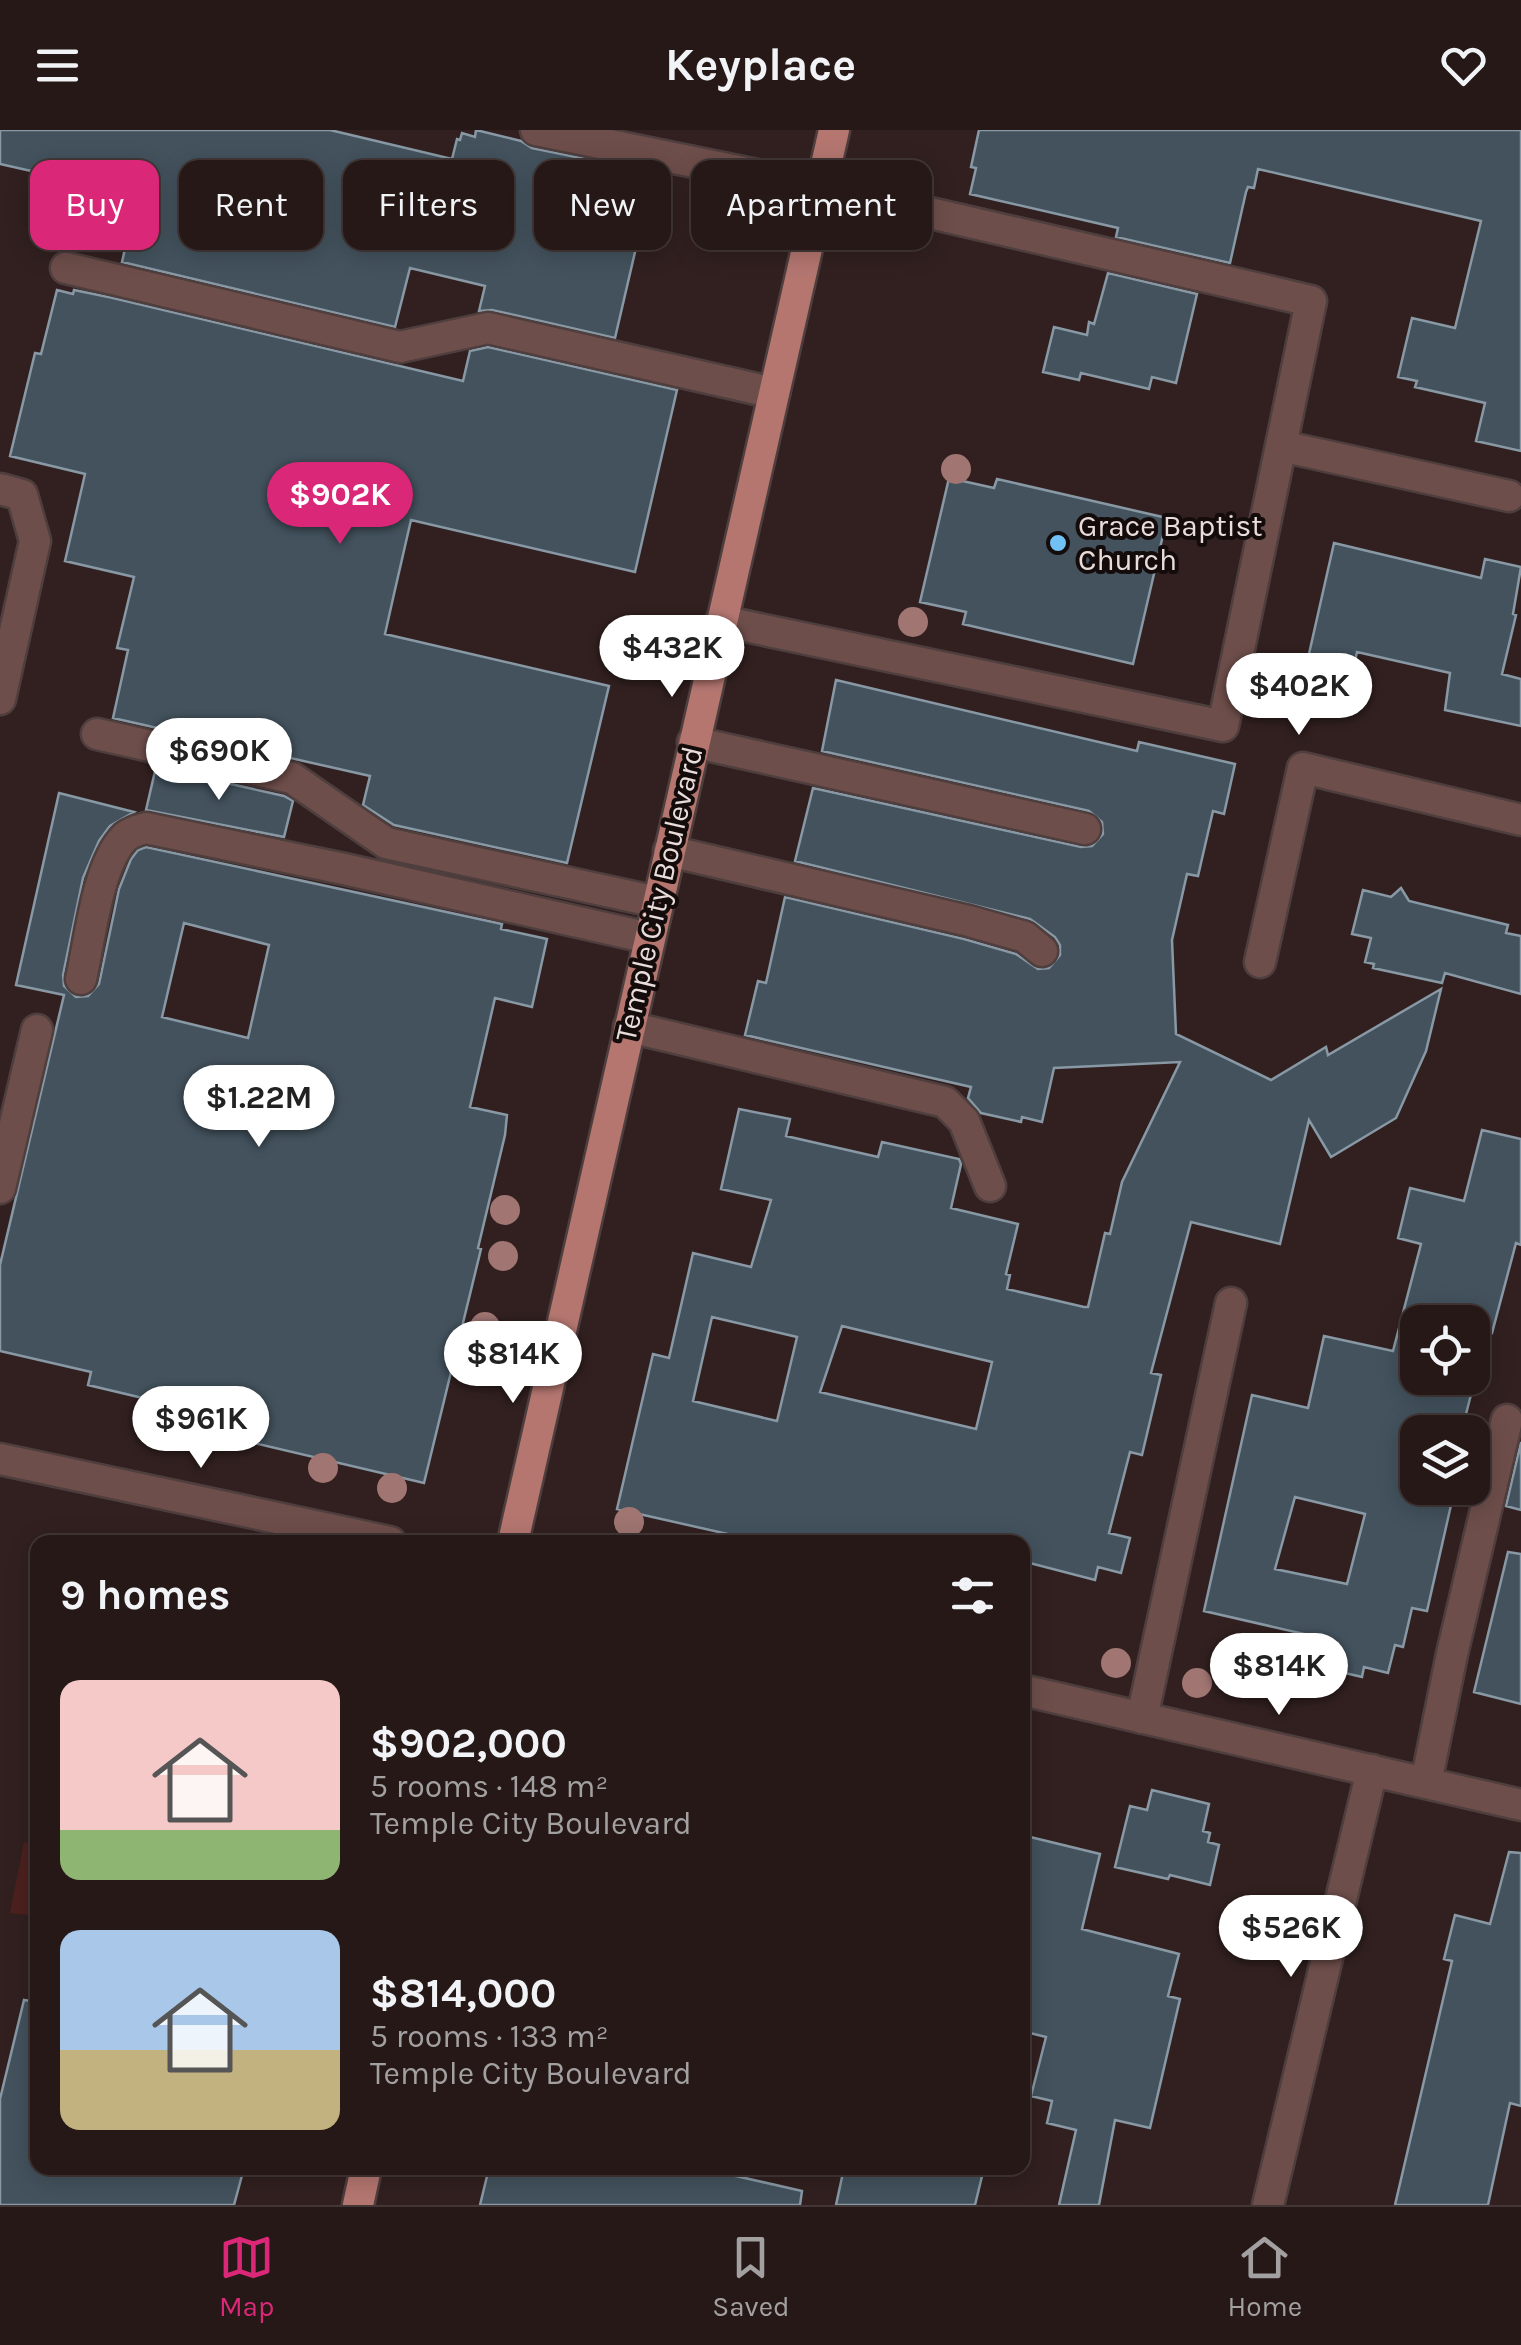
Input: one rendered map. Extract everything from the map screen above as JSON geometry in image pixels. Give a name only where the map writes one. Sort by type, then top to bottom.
[{"type":"main road","name":"Temple City Boulevard","points":[[828,160],[834,130]]},
{"type":"main road","name":"Temple City Boulevard","points":[[515,1535],[807,250]]},
{"type":"main road","points":[[358,2205],[364,2175]]},
{"type":"street","points":[[536,130],[691,161]]},
{"type":"street","points":[[720,621],[1222,726],[1311,301],[932,213]]},
{"type":"street","points":[[66,268],[400,348],[488,328],[774,393]]},
{"type":"street","points":[[1281,446],[1509,496]]},
{"type":"street","points":[[0,489],[22,494],[35,540],[0,699]]},
{"type":"street","points":[[97,734],[292,778],[386,843],[657,902]]},
{"type":"street","points":[[693,742],[1084,830]]},
{"type":"street","points":[[1260,962],[1303,768],[1521,820]]},
{"type":"street","points":[[81,979],[102,883],[116,848],[128,834],[146,828],[648,938]]},
{"type":"street","points":[[668,850],[969,921],[1025,937],[1042,951]]},
{"type":"street","points":[[629,1028],[945,1102],[964,1122],[990,1186]]},
{"type":"street","points":[[0,1188],[37,1030]]},
{"type":"street","points":[[1142,1718],[1231,1303]]},
{"type":"street","points":[[1426,1783],[1452,1654],[1508,1420]]},
{"type":"street","points":[[0,1459],[357,1535]]},
{"type":"street","points":[[1030,1692],[1521,1805]]},
{"type":"street","points":[[1268,2205],[1372,1770]]},
{"type":"shaded area","points":[[24,1842],[30,1843],[30,1915],[10,1913]]},
{"type":"building","points":[[0,130],[330,130],[452,159],[457,139],[462,133],[475,137],[476,130],[521,141],[532,148],[591,160],[534,160],[534,250],[635,250],[615,338],[492,310],[479,311],[485,286],[410,268],[395,327],[122,262],[125,250],[159,250],[159,160],[30,160],[30,171],[0,164]]},
{"type":"building","points":[[979,130],[1521,130],[1521,451],[1476,441],[1485,403],[1415,387],[1417,381],[1398,377],[1412,318],[1455,328],[1481,221],[1258,169],[1254,188],[1248,187],[1246,192],[1230,263],[1116,237],[1118,228],[970,194]]},
{"type":"building","points":[[1108,273],[1197,294],[1176,383],[1152,377],[1149,389],[1081,373],[1079,380],[1043,372],[1054,327],[1087,335],[1089,322],[1094,324]]},
{"type":"building","points":[[57,290],[113,298],[463,381],[470,351],[488,347],[677,390],[635,572],[411,520],[385,634],[609,686],[567,863],[394,825],[363,805],[370,776],[113,718],[128,650],[117,648],[134,577],[65,561],[85,474],[10,456],[35,353],[41,354]]},
{"type":"building","points":[[949,478],[994,488],[997,479],[1167,518],[1133,664],[963,624],[966,612],[920,602]]},
{"type":"building","points":[[1334,543],[1481,578],[1485,559],[1521,567],[1513,614],[1516,615],[1502,674],[1521,679],[1521,726],[1445,710],[1450,673],[1357,652],[1349,687],[1304,676]]},
{"type":"building","points":[[836,680],[1137,751],[1139,742],[1235,764],[1224,814],[1213,811],[1198,876],[1187,874],[1172,940],[1176,1034],[1271,1080],[1326,1047],[1328,1055],[1441,989],[1426,1051],[1396,1118],[1331,1157],[1309,1120],[1280,1244],[1191,1222],[1151,1373],[1161,1375],[1142,1455],[1130,1452],[1109,1533],[1130,1538],[1121,1573],[1098,1567],[1095,1580],[1030,1563],[1030,1535],[732,1535],[617,1509],[653,1354],[669,1358],[693,1253],[751,1267],[771,1200],[721,1189],[739,1109],[790,1119],[786,1136],[878,1157],[882,1142],[959,1159],[951,1208],[1018,1224],[1006,1274],[1010,1275],[1007,1289],[1088,1307],[1105,1233],[1110,1234],[1122,1182],[1180,1062],[1054,1068],[1042,1122],[1022,1117],[1021,1122],[981,1113],[968,1098],[971,1087],[745,1035],[758,981],[766,983],[785,897],[964,939],[1016,954],[1038,969],[1049,968],[1060,955],[1055,937],[1030,919],[795,861],[813,788],[1081,847],[1092,846],[1103,834],[1102,822],[1089,811],[822,751]],"holes":[[[712,1317],[797,1337],[777,1421],[693,1401]],[[842,1326],[992,1362],[976,1429],[820,1392]]]},
{"type":"building","points":[[156,767],[284,796],[293,801],[284,837],[146,810]]},
{"type":"building","points":[[59,793],[134,812],[110,826],[83,878],[63,975],[64,986],[76,997],[88,996],[99,984],[119,889],[131,859],[146,847],[502,924],[501,929],[547,939],[532,1007],[495,998],[470,1107],[507,1115],[505,1135],[424,1483],[250,1442],[248,1433],[170,1415],[172,1405],[88,1385],[91,1372],[0,1351],[0,1265],[64,995],[16,985]],"holes":[[[184,923],[269,945],[248,1038],[162,1017]]]},
{"type":"building","points":[[1401,888],[1409,901],[1508,925],[1506,933],[1521,936],[1521,994],[1445,973],[1442,983],[1373,968],[1374,964],[1365,962],[1371,938],[1352,934],[1363,890],[1391,897]]},
{"type":"building","points":[[1482,1130],[1521,1139],[1521,1245],[1516,1243],[1492,1333],[1490,1305],[1405,1305],[1421,1244],[1398,1238],[1410,1188],[1464,1201]]},
{"type":"building","points":[[1400,1324],[1400,1395],[1471,1395],[1466,1415],[1400,1415],[1400,1505],[1451,1505],[1427,1611],[1412,1608],[1403,1647],[1395,1645],[1388,1673],[1364,1667],[1362,1677],[1298,1662],[1304,1634],[1204,1611],[1252,1395],[1308,1408],[1324,1336],[1393,1351]],"holes":[[[1295,1497],[1365,1514],[1347,1584],[1275,1569]]]},
{"type":"building","points":[[1521,1442],[1521,1510],[1506,1506]]},
{"type":"building","points":[[1508,1552],[1521,1554],[1521,1704],[1474,1692]]},
{"type":"building","points":[[1152,1790],[1209,1804],[1203,1831],[1210,1833],[1208,1842],[1219,1845],[1210,1885],[1115,1867],[1130,1806],[1147,1810]]},
{"type":"building","points":[[1030,1837],[1100,1854],[1082,1929],[1179,1954],[1168,1996],[1180,1999],[1150,2128],[1115,2120],[1099,2205],[1059,2205],[1076,2130],[1047,2123],[1052,2101],[1031,2096],[1046,2037],[1030,2033]]},
{"type":"building","points":[[1509,1852],[1521,1853],[1521,2106],[1510,2103],[1488,2205],[1395,2205],[1452,1961],[1444,1959],[1455,1915],[1490,1924]]},
{"type":"building","points":[[24,2000],[30,2001],[30,2175],[242,2175],[234,2205],[0,2205],[0,2099]]},
{"type":"building","points":[[487,2175],[732,2175],[802,2191],[800,2205],[480,2205]]},
{"type":"building","points":[[842,2175],[982,2175],[975,2205],[836,2205]]},
{"type":"place","name":"Grace Baptist Church","points":[[1058,543]]}]
